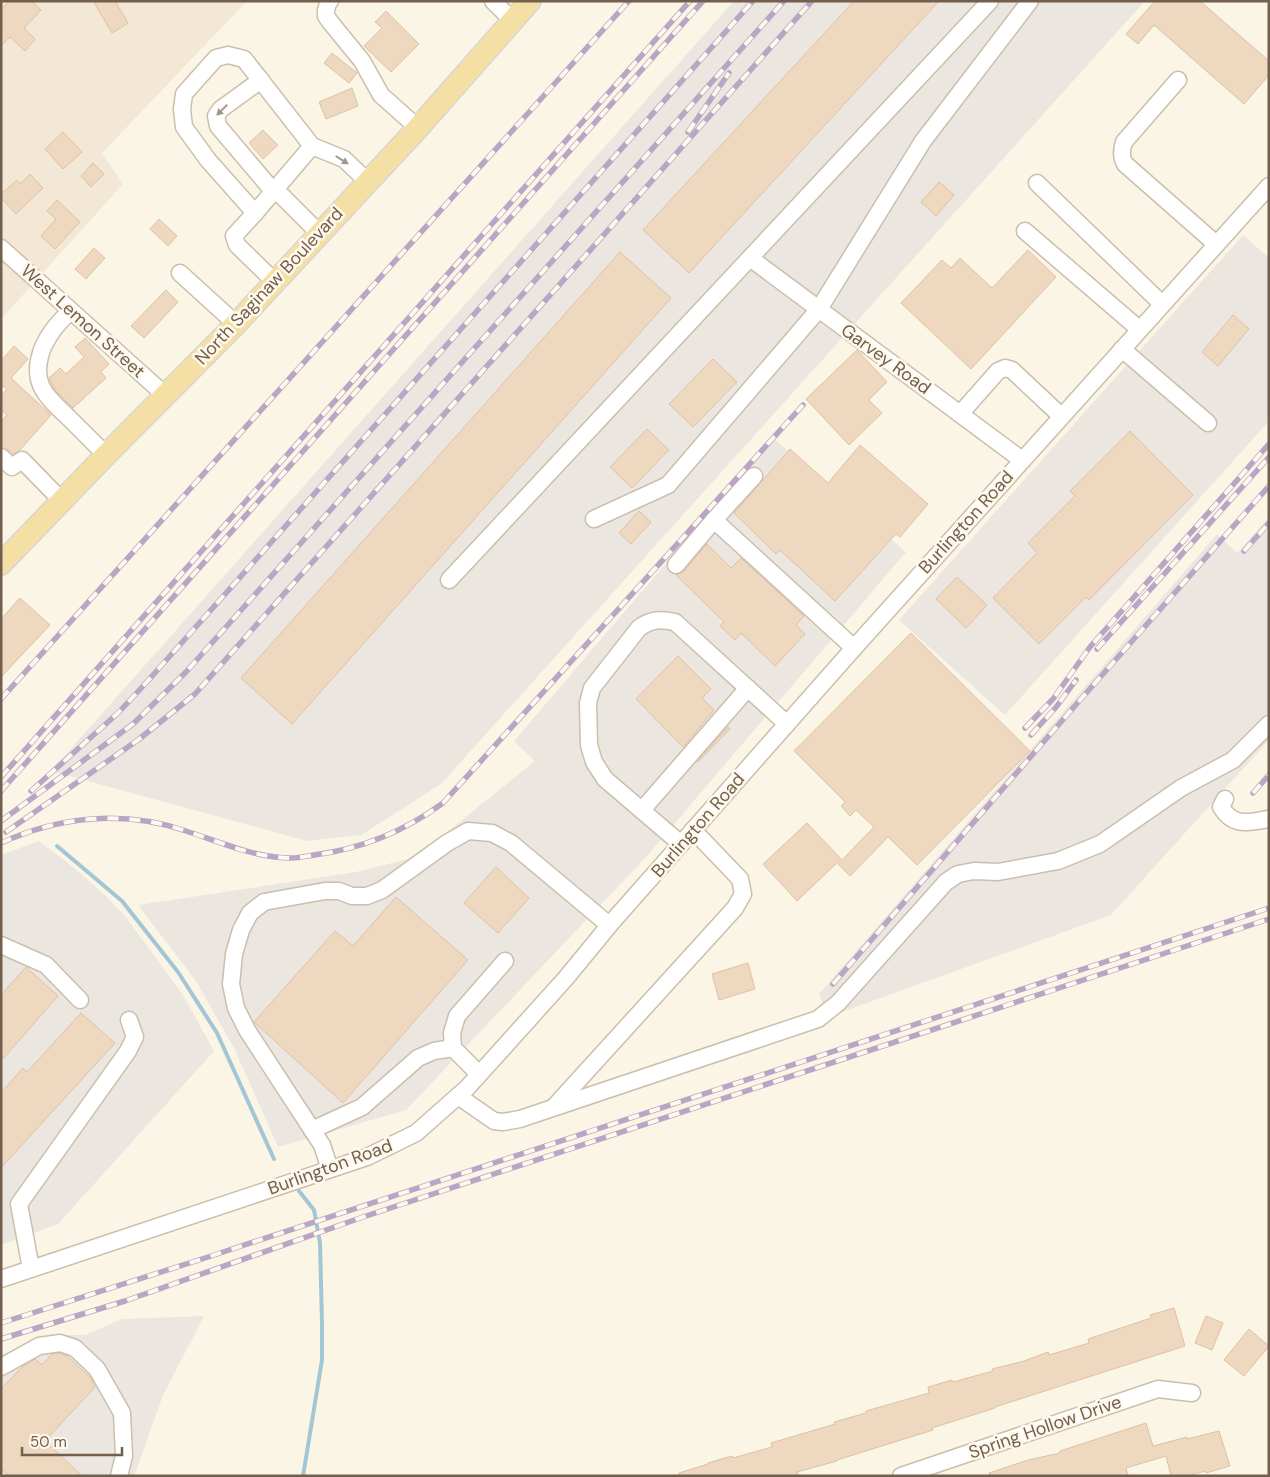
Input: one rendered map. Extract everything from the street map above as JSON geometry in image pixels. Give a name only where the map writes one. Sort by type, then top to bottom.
[{"type":"main road","name":"North Saginaw Boulevard","points":[[2,561],[236,324],[418,128],[530,1]]},
{"type":"street","points":[[330,1],[326,10],[326,16],[362,61],[381,95],[418,128]]},
{"type":"street","points":[[493,1],[513,21]]},
{"type":"street","points":[[449,580],[990,1]]},
{"type":"street","points":[[594,520],[668,485],[819,309],[923,142],[1030,1]]},
{"type":"street","points":[[255,213],[208,160],[184,127],[182,109],[184,94],[216,58],[228,54],[244,59],[312,146],[344,160],[367,181]]},
{"type":"street","points":[[261,80],[221,109],[216,116],[218,126],[273,191],[282,196],[319,233]]},
{"type":"street","points":[[1178,80],[1124,142],[1122,159],[1125,164],[1216,244]]},
{"type":"street","points":[[275,282],[237,245],[234,236],[312,146]]},
{"type":"street","points":[[1037,184],[1162,304]]},
{"type":"street","name":"Burlington Road","points":[[1,1279],[367,1157],[416,1133],[458,1096],[566,978],[610,925],[854,648],[1269,186]]},
{"type":"street","points":[[1025,231],[1139,330]]},
{"type":"street","name":"West Lemon Street","points":[[1,248],[165,395]]},
{"type":"street","name":"Garvey Road","points":[[750,258],[1022,460]]},
{"type":"street","points":[[180,273],[236,324]]},
{"type":"street","points":[[71,311],[60,320],[48,336],[39,358],[37,369],[39,382],[46,395],[58,408],[106,454]]},
{"type":"street","points":[[1122,348],[1208,424]]},
{"type":"street","points":[[960,414],[998,371],[1005,368],[1012,370],[1062,416]]},
{"type":"street","points":[[1,457],[12,467],[22,460],[62,501]]},
{"type":"street","points":[[676,565],[754,476]]},
{"type":"street","points":[[714,520],[854,648]]},
{"type":"street","points":[[681,844],[605,779],[594,762],[590,745],[587,724],[588,703],[592,688],[639,628],[646,622],[655,620],[676,622],[787,724]]},
{"type":"street","points":[[642,810],[748,688]]},
{"type":"street","points":[[458,1096],[494,1121],[503,1122],[520,1119],[818,1019],[838,1003],[946,882],[958,874],[974,871],[998,872],[1058,862],[1100,844],[1181,788],[1232,760],[1269,724]]},
{"type":"street","points":[[1225,798],[1221,807],[1227,817],[1238,822],[1269,819]]},
{"type":"street","points":[[554,1107],[735,908],[743,894],[740,879],[693,830]]},
{"type":"street","points":[[330,1169],[322,1145],[247,1030],[236,1008],[231,984],[234,954],[241,930],[250,913],[264,902],[325,891],[339,891],[352,896],[367,896],[382,890],[447,843],[468,832],[492,834],[511,843],[610,925]]},
{"type":"street","points":[[1,945],[46,965],[80,1000]]},
{"type":"street","points":[[479,1074],[453,1048],[452,1032],[457,1016],[505,961]]},
{"type":"street","points":[[31,1269],[18,1204],[128,1052],[136,1037],[129,1020]]},
{"type":"street","points":[[312,1130],[362,1107],[418,1058],[434,1051],[453,1048]]},
{"type":"street","points":[[1,1367],[40,1346],[60,1343],[75,1348],[97,1369],[122,1413],[124,1456],[119,1476]]},
{"type":"street","name":"Spring Hollow Drive","points":[[901,1476],[934,1470],[1158,1389],[1192,1393]]},
{"type":"shaded area","points":[[1,1],[247,1],[102,153],[123,184],[1,319]]},
{"type":"shaded area","points":[[734,1],[1145,1],[441,784],[361,835],[307,841],[51,771]]},
{"type":"shaded area","points":[[1243,235],[1269,258],[1269,421],[1005,715],[899,620]]},
{"type":"shaded area","points":[[773,438],[906,552],[647,856],[406,1110],[278,1147],[234,1048],[196,981],[138,905],[356,872],[416,857],[535,761],[514,741]]},
{"type":"shaded area","points":[[1269,517],[1269,740],[1111,915],[828,1017],[819,994],[1217,534],[1237,553]]},
{"type":"shaded area","points":[[39,841],[73,867],[106,896],[125,916],[183,995],[214,1051],[58,1224],[1,1245],[1,855]]},
{"type":"shaded area","points":[[204,1316],[163,1395],[134,1476],[1,1476],[1,1357],[49,1335],[85,1335],[122,1319]]},
{"type":"building","points":[[9,1],[31,1],[41,10],[24,28],[35,39],[25,51],[10,37],[1,46],[1,10]]},
{"type":"building","points":[[93,1],[115,1],[128,23],[112,33]]},
{"type":"building","points":[[854,1],[939,1],[689,273],[643,230]]},
{"type":"building","points":[[1155,1],[1200,1],[1269,61],[1269,75],[1244,104],[1154,25],[1138,44],[1126,34]]},
{"type":"building","points":[[386,11],[419,44],[391,72],[364,46],[382,28],[375,22]]},
{"type":"building","points":[[332,53],[357,73],[349,83],[324,63]]},
{"type":"building","points":[[352,88],[358,106],[326,119],[319,102]]},
{"type":"building","points":[[263,130],[278,145],[263,159],[249,143]]},
{"type":"building","points":[[63,132],[82,152],[63,169],[45,149]]},
{"type":"building","points":[[93,163],[104,174],[91,187],[81,176]]},
{"type":"building","points":[[30,174],[43,188],[16,214],[1,198],[1,194],[17,180],[20,184]]},
{"type":"building","points":[[939,182],[954,195],[936,216],[921,202]]},
{"type":"building","points":[[57,200],[80,222],[55,249],[41,236],[56,219],[47,211]]},
{"type":"building","points":[[159,219],[177,236],[168,246],[150,229]]},
{"type":"building","points":[[94,248],[105,258],[86,279],[75,269]]},
{"type":"building","points":[[1028,250],[1056,277],[971,369],[901,303],[942,260],[951,268],[960,258],[992,288]]},
{"type":"building","points":[[620,252],[671,298],[292,724],[241,678]]},
{"type":"building","points":[[166,290],[178,302],[144,338],[131,326]]},
{"type":"building","points":[[1233,315],[1249,329],[1218,366],[1202,352]]},
{"type":"building","points":[[85,338],[109,364],[101,372],[106,378],[73,408],[55,390],[49,378],[60,368],[66,374],[84,357],[75,347]]},
{"type":"building","points":[[14,346],[28,359],[11,378],[51,415],[19,451],[13,454],[1,444],[1,422],[7,415],[1,410],[1,396],[7,389],[4,386],[1,388],[1,361]]},
{"type":"building","points":[[857,350],[887,382],[869,400],[882,413],[849,445],[806,399]]},
{"type":"building","points":[[713,359],[737,382],[693,427],[669,404]]},
{"type":"building","points":[[647,429],[669,450],[632,488],[610,467]]},
{"type":"building","points":[[1130,431],[1193,495],[1089,600],[1086,597],[1039,644],[993,598],[1037,553],[1028,543],[1075,496],[1070,491]]},
{"type":"building","points":[[860,445],[928,504],[900,537],[896,534],[835,601],[780,550],[776,554],[734,513],[790,449],[828,483]]},
{"type":"building","points":[[639,511],[651,522],[631,544],[619,533]]},
{"type":"building","points":[[707,544],[731,568],[741,558],[804,616],[796,625],[805,634],[775,666],[741,633],[735,640],[720,626],[724,622],[676,575],[684,571]]},
{"type":"building","points":[[957,577],[987,605],[966,628],[936,599]]},
{"type":"building","points":[[20,598],[50,625],[1,677],[1,619]]},
{"type":"building","points":[[911,633],[1030,751],[917,865],[888,837],[850,876],[838,864],[874,827],[856,810],[850,816],[841,806],[845,802],[794,751]]},
{"type":"building","points":[[678,656],[711,689],[702,698],[714,710],[683,747],[636,699]]},
{"type":"building","points":[[728,727],[730,729],[698,762],[697,761]]},
{"type":"building","points":[[807,823],[841,859],[797,901],[763,864]]},
{"type":"building","points":[[496,867],[529,898],[498,933],[464,903]]},
{"type":"building","points":[[396,897],[468,960],[343,1103],[254,1022],[335,931],[353,946]]},
{"type":"building","points":[[748,963],[755,989],[719,1000],[712,974]]},
{"type":"building","points":[[26,967],[58,996],[1,1061],[1,995]]},
{"type":"building","points":[[81,1013],[115,1043],[1,1168],[1,1093],[23,1068],[27,1072]]},
{"type":"building","points":[[1174,1308],[1185,1346],[932,1428],[933,1430],[797,1472],[798,1474],[792,1476],[679,1476],[679,1473],[708,1463],[772,1447],[771,1443],[835,1424],[834,1422],[866,1413],[866,1411],[929,1393],[928,1387],[993,1371],[992,1369],[1024,1361],[1048,1352],[1049,1355],[1089,1343],[1088,1339],[1151,1318],[1150,1315]]},
{"type":"building","points":[[1206,1316],[1223,1323],[1212,1350],[1195,1343]]},
{"type":"building","points":[[1249,1329],[1269,1346],[1244,1376],[1224,1360]]},
{"type":"building","points":[[59,1353],[67,1356],[91,1378],[95,1387],[45,1441],[82,1476],[9,1476],[1,1469],[1,1389],[22,1367],[35,1359],[42,1365],[52,1354]]},
{"type":"building","points":[[1146,1423],[1153,1446],[1219,1431],[1230,1466],[1206,1473],[1205,1471],[1187,1476],[1171,1476],[1166,1456],[1126,1468],[1128,1476],[990,1476],[989,1473],[1028,1460],[1060,1453],[1060,1451]]},
{"type":"waterway","points":[[57,846],[122,901],[178,972],[217,1033],[274,1159]]},
{"type":"waterway","points":[[299,1191],[314,1210],[320,1243],[322,1323],[322,1360],[303,1476]]},
{"type":"railway","points":[[1,699],[629,1]]},
{"type":"railway","points":[[1,777],[690,1]]},
{"type":"railway","points":[[1,791],[703,1]]},
{"type":"railway","points":[[31,791],[118,713],[145,684],[753,1]]},
{"type":"railway","points":[[1,821],[133,724],[186,672],[784,1]]},
{"type":"railway","points":[[6,832],[138,740],[195,694],[812,1]]},
{"type":"railway","points":[[688,132],[729,73]]},
{"type":"railway","points":[[1,843],[46,827],[92,819],[116,818],[163,824],[251,852],[295,858],[349,848],[382,837],[413,822],[443,803],[803,405]]},
{"type":"railway","points":[[1025,728],[1053,699],[1090,647],[1269,444]]},
{"type":"railway","points":[[1097,649],[1269,457]]},
{"type":"railway","points":[[833,984],[1269,486]]},
{"type":"railway","points":[[1244,551],[1269,523]]},
{"type":"railway","points":[[1031,735],[1057,706],[1076,680]]},
{"type":"railway","points":[[1253,793],[1269,775]]},
{"type":"railway","points":[[1,1323],[205,1258],[1269,908]]},
{"type":"railway","points":[[1,1339],[125,1301],[363,1217],[1269,919]]}]
